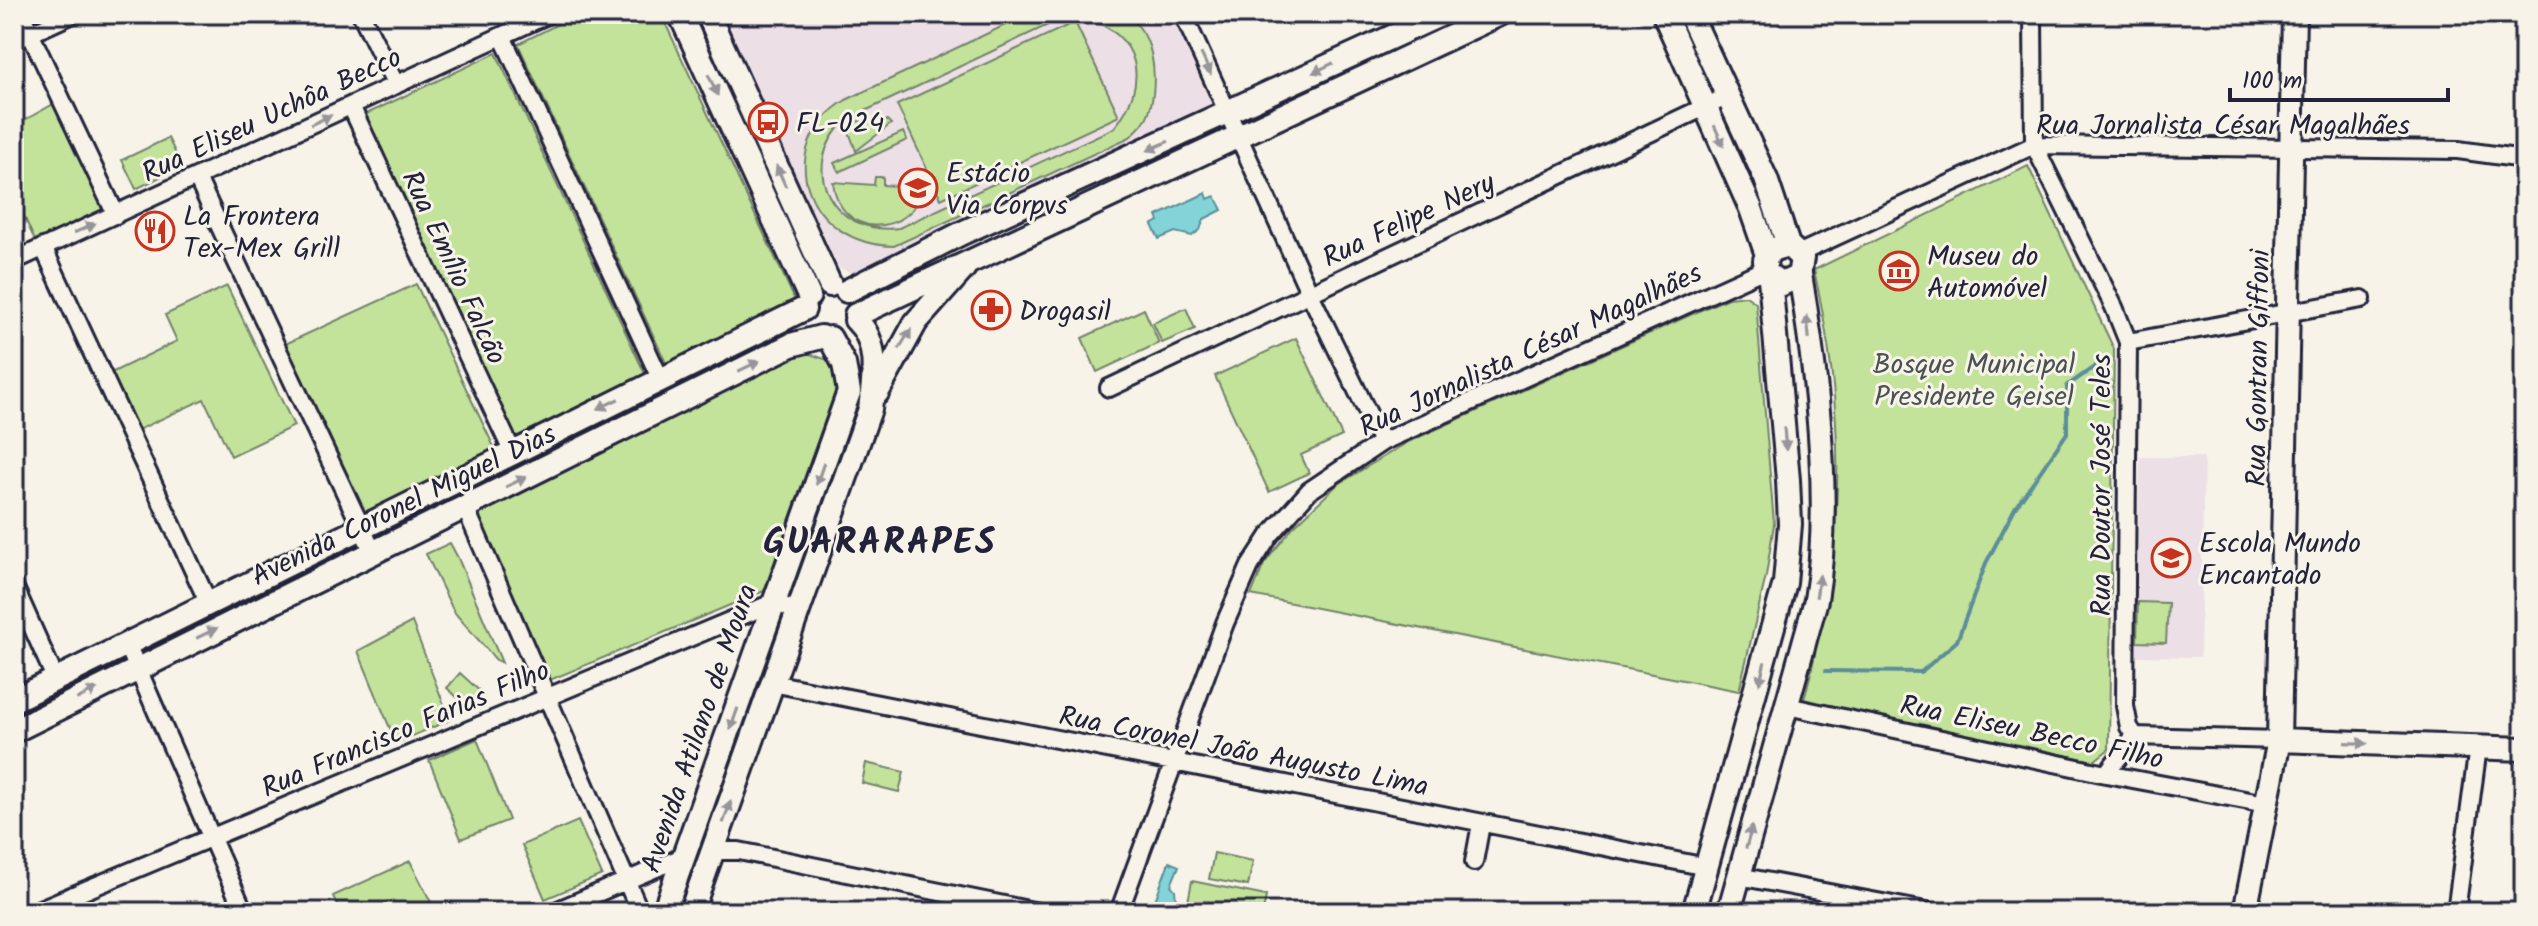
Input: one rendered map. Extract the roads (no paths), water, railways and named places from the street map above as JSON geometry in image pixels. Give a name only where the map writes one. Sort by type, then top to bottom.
[{"type":"main road","points":[[680,14],[806,303],[808,326],[825,338],[846,334],[856,317],[975,256],[1500,14]]},
{"type":"main road","points":[[708,14],[839,288],[854,300],[856,317]]},
{"type":"main road","points":[[806,303],[819,288],[839,288],[1229,114],[1442,14]]},
{"type":"main road","points":[[1664,14],[1751,209],[1767,267],[1790,524],[1785,583],[1694,912]]},
{"type":"main road","points":[[1690,14],[1766,179],[1796,258],[1808,318],[1823,535],[1816,600],[1729,912]]},
{"type":"main road","name":"Rua Gontran Giffoni","points":[[2245,912],[2279,740],[2294,14]]},
{"type":"main road","points":[[1394,36],[1404,58]]},
{"type":"main road","points":[[1767,267],[1776,246],[1796,258]]},
{"type":"main road","points":[[870,409],[916,322],[975,256]]},
{"type":"main road","points":[[1767,267],[1788,283],[1796,258]]},
{"type":"main road","name":"Avenida Coronel Miguel Dias","points":[[14,700],[806,303]]},
{"type":"main road","name":"Avenida Atilano de Moura","points":[[691,912],[870,409],[875,374],[871,347],[856,317]]},
{"type":"main road","name":"Avenida Coronel Miguel Dias","points":[[14,731],[791,345],[825,338]]},
{"type":"main road","name":"Avenida Atilano de Moura","points":[[664,912],[687,855],[849,392],[844,364],[825,338]]},
{"type":"main road","points":[[1752,710],[1784,713]]},
{"type":"main road","points":[[2279,740],[2524,749]]},
{"type":"main road","points":[[1732,781],[1762,789]]},
{"type":"street","points":[[21,14],[116,215]]},
{"type":"street","points":[[14,41],[73,14]]},
{"type":"street","points":[[361,14],[396,85]]},
{"type":"street","name":"Rua Eliseu Uchôa Becco","points":[[14,261],[549,14]]},
{"type":"street","points":[[1183,14],[1310,294],[1382,442]]},
{"type":"street","name":"Rua Doutor José Teles","points":[[2033,14],[2034,145],[2114,307],[2128,342],[2125,706],[2129,727],[2135,736]]},
{"type":"street","points":[[502,36],[660,378]]},
{"type":"street","name":"Rua Felipe Nery","points":[[1109,388],[1728,96]]},
{"type":"street","name":"Rua Emílio Falcão","points":[[351,106],[512,451]]},
{"type":"street","name":"Rua Jornalista César Magalhães","points":[[1796,258],[2034,145],[2458,150],[2524,159]]},
{"type":"street","points":[[197,178],[373,552]]},
{"type":"street","points":[[43,247],[209,604]]},
{"type":"street","name":"Rua Jornalista César Magalhães","points":[[1119,912],[1225,623],[1250,566],[1270,535],[1309,491],[1382,442],[1767,267]]},
{"type":"street","points":[[2128,342],[2362,299]]},
{"type":"street","points":[[465,507],[640,912]]},
{"type":"street","points":[[14,586],[55,678]]},
{"type":"street","points":[[775,602],[798,612]]},
{"type":"street","name":"Rua Francisco Farias Filho","points":[[33,912],[775,602]]},
{"type":"street","points":[[127,644],[244,912]]},
{"type":"street","name":"Rua Coronel João Augusto Lima","points":[[772,683],[1707,867]]},
{"type":"street","name":"Rua Eliseu Becco Filho","points":[[1784,713],[2266,804]]},
{"type":"street","points":[[2106,774],[2135,736],[2279,740]]},
{"type":"street","points":[[2456,912],[2478,747]]},
{"type":"street","points":[[1474,862],[1481,824]]},
{"type":"street","points":[[714,851],[739,851],[1038,912]]},
{"type":"street","points":[[553,912],[687,855]]},
{"type":"street","points":[[1738,876],[1931,912]]},
{"type":"water","points":[[1206,193],[1208,199],[1215,196],[1222,210],[1204,219],[1200,230],[1192,236],[1175,232],[1159,239],[1152,225],[1159,221],[1157,216]]},
{"type":"water","points":[[1169,862],[1179,866],[1171,885],[1176,901],[1166,908],[1153,906]]},
{"type":"waterway","points":[[1826,671],[1921,672],[1957,641],[1986,563],[2015,508],[2067,433],[2067,386],[2104,360]]},
{"type":"place","name":"FL-024","points":[[768,122]]},
{"type":"place","name":"Estácio Via Corpvs","points":[[918,188]]},
{"type":"place","name":"La Frontera Tex-Mex Grill","points":[[155,231]]},
{"type":"place","name":"Museu do Automóvel","points":[[1899,271]]},
{"type":"place","name":"Drogasil","points":[[991,310]]},
{"type":"place","name":"Escola Mundo Encantado","points":[[2171,558]]},
{"type":"district","name":"GUARARAPES","points":[[880,540]]},
{"type":"park label","name":"Bosque Municipal Presidente Geisel","points":[[1974,379]]}]
